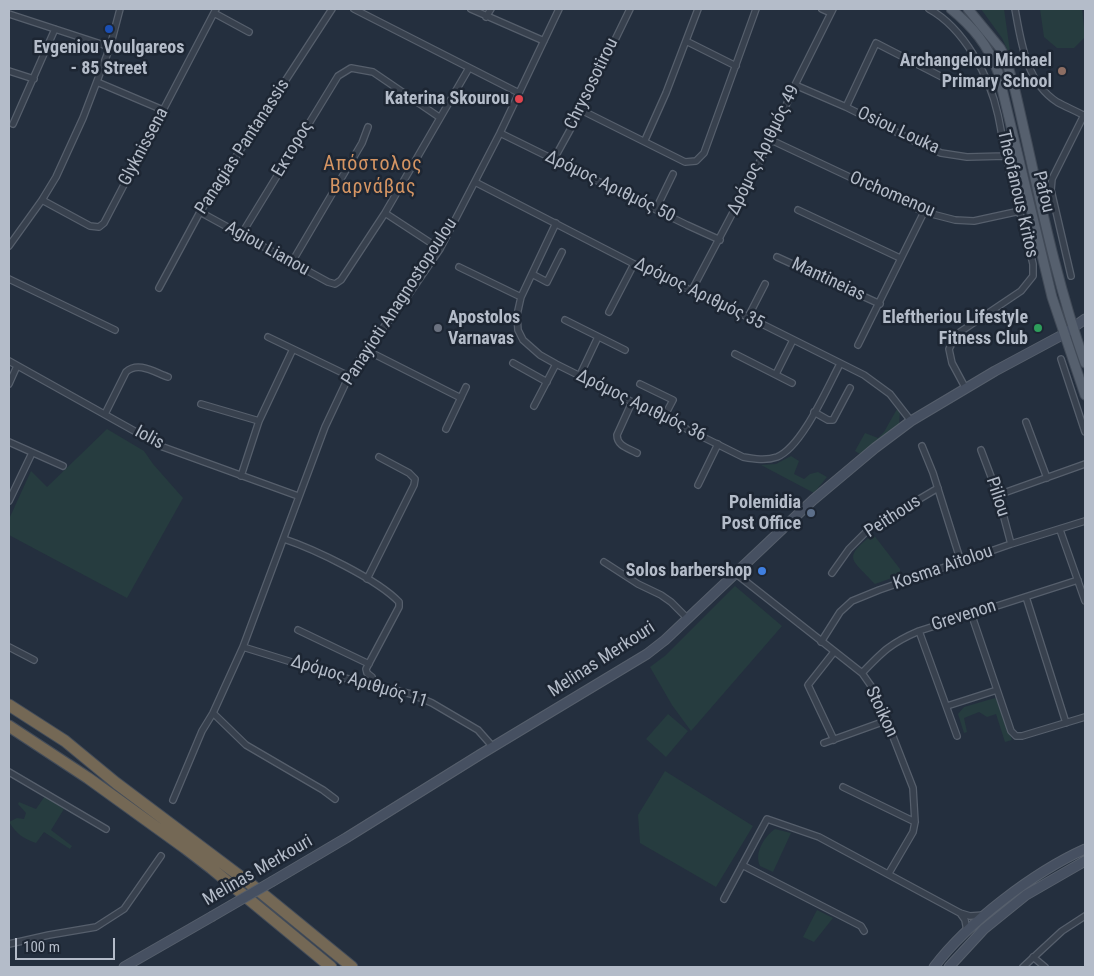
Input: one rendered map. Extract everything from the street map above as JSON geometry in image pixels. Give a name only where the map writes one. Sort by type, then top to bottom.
[{"type":"highway","points":[[9,705],[65,742],[116,783],[188,843],[211,868],[330,967]]},
{"type":"highway","points":[[9,714],[116,783]]},
{"type":"highway","points":[[9,726],[252,886],[352,967]]},
{"type":"main road","name":"Pafou","points":[[951,9],[976,32],[992,55],[998,72],[1052,297],[1085,395]]},
{"type":"main road","name":"Pafou","points":[[968,9],[992,36],[1005,57],[1061,288],[1085,363]]},
{"type":"main road","name":"Melinas Merkouri","points":[[124,967],[346,838],[647,654],[813,500],[875,448],[911,421],[995,371],[1064,334],[1085,319]]},
{"type":"main road","points":[[934,967],[985,914],[1058,862],[1085,849]]},
{"type":"main road","points":[[949,967],[984,929],[1026,895],[1085,861]]},
{"type":"street","points":[[9,246],[56,177],[97,82],[110,47],[120,9]]},
{"type":"street","name":"Panagias Pantanassis","points":[[160,288],[200,212],[332,9]]},
{"type":"street","points":[[354,9],[520,93]]},
{"type":"street","points":[[471,9],[544,41]]},
{"type":"street","points":[[486,17],[491,9]]},
{"type":"street","name":"Panayioti Anagnostopoulou","points":[[174,800],[202,731],[214,714],[243,647],[284,539],[298,496],[325,427],[349,376],[440,249],[500,134],[560,9]]},
{"type":"street","name":"Chrysosotirou","points":[[554,159],[581,110],[630,9]]},
{"type":"street","points":[[645,140],[666,93],[698,9]]},
{"type":"street","points":[[581,110],[645,140],[685,162],[696,161],[704,153],[756,9]]},
{"type":"street","points":[[822,9],[832,11]]},
{"type":"street","name":"Theofanous Kritos","points":[[929,9],[938,13],[962,37],[984,71],[998,113],[1006,156],[1034,264],[1033,276],[1021,291],[957,334],[949,349],[952,363],[966,389]]},
{"type":"street","points":[[1015,9],[1023,49],[1030,71],[1040,86],[1056,101],[1085,116],[1052,179],[1051,190],[1071,276]]},
{"type":"street","points":[[215,11],[249,32]]},
{"type":"street","name":"Glyknissena","points":[[42,200],[90,226],[99,227],[104,223],[215,11]]},
{"type":"street","name":"Δρόμος Αριθμός 49","points":[[692,290],[771,140],[795,85],[832,11]]},
{"type":"street","points":[[9,14],[110,47]]},
{"type":"street","points":[[13,124],[55,29]]},
{"type":"street","points":[[686,41],[736,66]]},
{"type":"street","points":[[846,108],[876,43],[944,78]]},
{"type":"street","name":"Εκτορος","points":[[241,235],[338,76],[351,68],[373,72],[439,117]]},
{"type":"street","points":[[440,249],[384,213],[469,68]]},
{"type":"street","points":[[9,71],[34,79]]},
{"type":"street","points":[[97,82],[163,110]]},
{"type":"street","name":"Osiou Louka","points":[[795,85],[918,144],[941,152],[967,158],[1006,156]]},
{"type":"street","points":[[292,262],[362,143],[368,127]]},
{"type":"street","name":"Δρόμος Αριθμός 50","points":[[500,134],[720,240]]},
{"type":"street","name":"Orchomenou","points":[[771,140],[924,212],[955,220],[974,221],[1020,211]]},
{"type":"street","points":[[656,209],[673,174]]},
{"type":"street","name":"Δρόμος Αριθμός 35","points":[[475,182],[634,264],[748,317],[864,375],[890,394],[911,421]]},
{"type":"street","points":[[798,210],[900,258]]},
{"type":"street","name":"Agiou Lianou","points":[[200,212],[328,282],[335,284],[340,280],[384,213]]},
{"type":"street","points":[[858,345],[924,212]]},
{"type":"street","name":"Δρόμος Αριθμός 36","points":[[556,223],[521,297],[517,315],[518,330],[523,340],[532,349],[556,364],[632,402],[742,456],[759,460],[777,457],[792,447],[814,412],[840,364]]},
{"type":"street","points":[[532,274],[546,282],[562,252]]},
{"type":"street","name":"Mantineias","points":[[777,257],[880,304]]},
{"type":"street","points":[[609,312],[634,264]]},
{"type":"street","points":[[459,267],[521,297]]},
{"type":"street","points":[[9,279],[115,330]]},
{"type":"street","points":[[748,317],[765,284]]},
{"type":"street","points":[[565,320],[625,350]]},
{"type":"street","points":[[268,337],[349,376]]},
{"type":"street","points":[[580,375],[598,337]]},
{"type":"street","points":[[776,374],[793,340]]},
{"type":"street","points":[[241,476],[259,421],[293,349]]},
{"type":"street","points":[[366,350],[460,398]]},
{"type":"street","points":[[735,354],[792,383]]},
{"type":"street","points":[[1061,359],[1085,432]]},
{"type":"street","name":"Iolis","points":[[9,361],[164,447],[298,496]]},
{"type":"street","points":[[513,363],[547,382]]},
{"type":"street","points":[[534,406],[556,364]]},
{"type":"street","points":[[9,384],[17,366]]},
{"type":"street","points":[[105,414],[126,372],[131,367],[139,366],[168,377]]},
{"type":"street","points":[[640,384],[673,400],[664,417]]},
{"type":"street","points":[[446,429],[466,387]]},
{"type":"street","points":[[814,412],[828,420],[833,420],[850,388]]},
{"type":"street","points":[[632,402],[617,435],[617,440],[620,444],[638,453]]},
{"type":"street","points":[[201,404],[259,421]]},
{"type":"street","points":[[1026,422],[1047,478]]},
{"type":"street","points":[[9,442],[63,466]]},
{"type":"street","points":[[698,485],[718,444]]},
{"type":"street","points":[[922,446],[938,488],[961,562]]},
{"type":"street","name":"Piliou","points":[[981,450],[998,495],[1012,544]]},
{"type":"street","points":[[9,501],[32,452]]},
{"type":"street","points":[[367,579],[414,485],[415,479],[409,473],[379,457]]},
{"type":"street","points":[[998,495],[1085,464]]},
{"type":"street","name":"Peithous","points":[[832,573],[849,549],[869,529],[938,488]]},
{"type":"street","name":"Kosma Aitolou","points":[[821,642],[840,612],[852,601],[1012,544],[1085,521]]},
{"type":"street","points":[[1060,530],[1085,602]]},
{"type":"street","points":[[284,539],[304,545],[367,579],[399,602],[399,607],[369,664],[367,673],[372,677],[375,686]]},
{"type":"street","points":[[604,562],[638,584],[661,595],[687,618]]},
{"type":"street","name":"Stoikon","points":[[736,573],[862,673],[876,692],[913,788],[915,822],[913,832],[889,874]]},
{"type":"street","name":"Grevenon","points":[[862,673],[884,650],[899,640],[919,631],[1078,580]]},
{"type":"street","points":[[1026,597],[1066,723]]},
{"type":"street","points":[[971,613],[1011,732],[1016,736],[1022,736],[1085,717]]},
{"type":"street","points":[[298,630],[369,664]]},
{"type":"street","points":[[919,631],[957,736]]},
{"type":"street","points":[[9,647],[34,660]]},
{"type":"street","name":"Δρόμος Αριθμός 11","points":[[243,647],[340,678],[410,694],[432,703],[478,730],[493,747]]},
{"type":"street","points":[[834,652],[808,685],[834,740]]},
{"type":"street","points":[[946,706],[997,690]]},
{"type":"street","points":[[214,714],[246,745],[335,799]]},
{"type":"street","points":[[824,743],[888,720]]},
{"type":"street","points":[[9,772],[106,829]]},
{"type":"street","points":[[843,787],[915,822]]},
{"type":"street","points":[[724,899],[767,820],[819,837],[960,913],[970,916],[985,914]]},
{"type":"street","points":[[9,944],[49,934],[96,927],[124,909],[161,856]]},
{"type":"street","points":[[742,865],[861,926],[864,931]]},
{"type":"street","points":[[960,913],[965,920],[967,931]]},
{"type":"street","points":[[1023,967],[1062,931],[1085,916]]},
{"type":"street","points":[[1033,956],[1045,967]]},
{"type":"green space","points":[[981,9],[1004,9],[1011,58],[1002,38]]},
{"type":"green space","points":[[1040,9],[1082,9],[1085,37],[1074,48],[1057,48],[1044,37]]},
{"type":"green space","points":[[897,409],[900,412],[899,424],[870,449],[860,454],[855,451],[865,433],[878,438],[884,432]]},
{"type":"green space","points":[[107,429],[144,451],[183,498],[127,598],[9,535],[9,519],[31,471],[47,487]]},
{"type":"green space","points":[[791,456],[799,461],[794,474],[804,479],[810,474],[818,472],[827,477],[814,493],[761,465],[776,464]]},
{"type":"green space","points":[[873,534],[900,569],[900,575],[875,584],[853,559],[857,549]]},
{"type":"green space","points":[[735,586],[782,626],[691,731],[672,705],[650,667],[666,655]]},
{"type":"green space","points":[[995,698],[999,700],[1012,740],[1005,742],[996,714],[987,717],[979,712],[964,718],[967,732],[964,733],[958,714],[964,707]]},
{"type":"green space","points":[[668,714],[688,731],[666,757],[646,739]]},
{"type":"green space","points":[[665,771],[753,826],[716,887],[640,843],[638,815]]},
{"type":"green space","points":[[45,796],[64,809],[51,830],[72,846],[70,849],[44,832],[36,843],[31,841],[20,835],[9,822],[17,818],[24,819],[26,813],[18,804],[19,802],[36,809]]},
{"type":"green space","points":[[775,829],[791,833],[773,872],[760,866],[758,856],[767,836]]},
{"type":"green space","points":[[817,910],[833,918],[814,942],[803,937]]},
{"type":"place","name":"Evgeniou Voulgareos - 85 Street","points":[[109,29]]},
{"type":"place","name":"Archangelou Michael Primary School","points":[[1062,71]]},
{"type":"place","name":"Katerina Skourou","points":[[519,99]]},
{"type":"place","name":"Apostolos Varnavas","points":[[438,328]]},
{"type":"place","name":"Eleftheriou Lifestyle Fitness Club","points":[[1038,328]]},
{"type":"place","name":"Polemidia Post Office","points":[[811,513]]},
{"type":"place","name":"Solos barbershop","points":[[762,571]]},
{"type":"district","name":"Απόστολος Βαρνάβας","points":[[373,176]]}]
